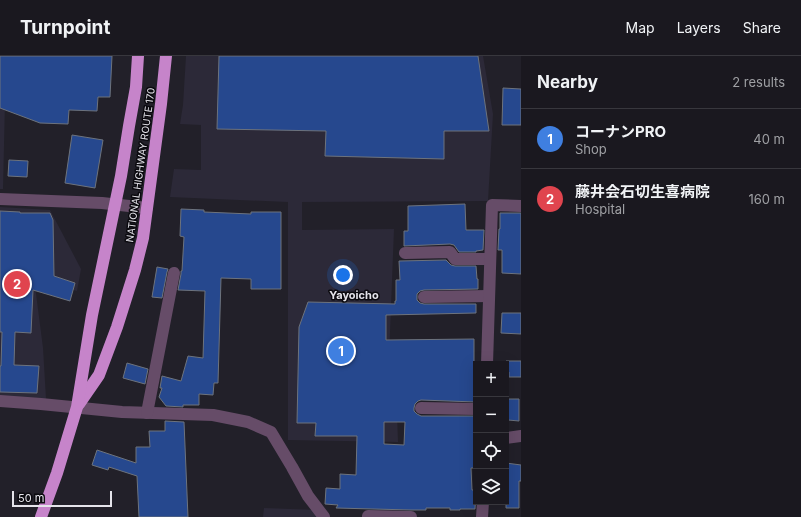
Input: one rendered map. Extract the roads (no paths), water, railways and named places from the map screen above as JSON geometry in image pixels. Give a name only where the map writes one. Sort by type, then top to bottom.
[{"type":"highway","name":"NATIONAL HIGHWAY ROUTE 170","points":[[41,517],[57,473],[77,407],[92,315],[115,204],[136,87],[138,56]]},
{"type":"highway","name":"NATIONAL HIGHWAY ROUTE 170","points":[[77,407],[99,375],[117,327],[135,270],[143,238],[166,56]]},
{"type":"street","points":[[0,199],[115,204],[147,208]]},
{"type":"street","points":[[487,361],[492,205],[521,206]]},
{"type":"street","points":[[405,253],[450,252],[455,259],[490,259]]},
{"type":"street","points":[[147,413],[174,273]]},
{"type":"street","points":[[424,297],[489,296]]},
{"type":"street","points":[[0,401],[147,413],[213,415],[248,422],[271,432],[308,496],[324,517]]},
{"type":"street","points":[[420,408],[473,409]]},
{"type":"street","points":[[509,438],[521,436]]},
{"type":"street","points":[[482,517],[483,505]]},
{"type":"street","points":[[368,516],[411,517]]},
{"type":"place","name":"藤井会石切生喜病院","points":[[17,284]]},
{"type":"place","name":"コーナンPRO","points":[[341,351]]},
{"type":"district","name":"Yayoicho","points":[[354,295]]}]
